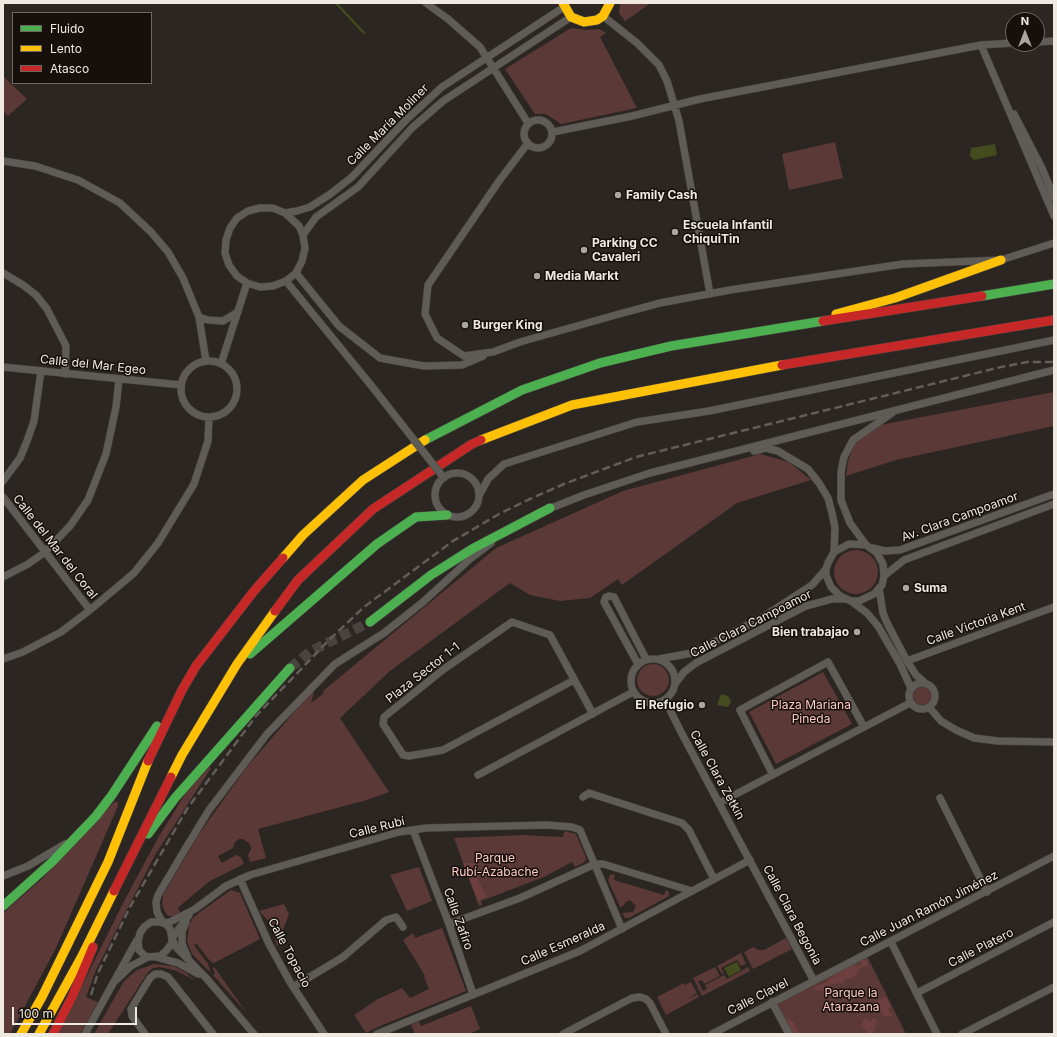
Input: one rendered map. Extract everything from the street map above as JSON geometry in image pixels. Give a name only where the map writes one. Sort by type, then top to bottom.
[{"type":"main road","points":[[563,5],[571,17],[584,22],[597,20],[603,16],[610,3]]},
{"type":"main road","points":[[783,328],[895,298],[1001,260]]},
{"type":"main road","points":[[3,906],[82,832],[112,795],[210,646],[254,591],[303,535],[363,480],[436,433],[522,390],[600,363],[671,346],[1054,284]]},
{"type":"main road","points":[[39,1034],[110,901],[182,755],[238,664],[304,574],[373,509],[472,444],[572,405],[755,370],[1054,320]]},
{"type":"main road","points":[[370,622],[431,575],[466,552],[550,508]]},
{"type":"main road","points":[[238,664],[378,544],[416,517],[447,515]]},
{"type":"main road","points":[[132,856],[175,798],[290,668]]},
{"type":"main road","points":[[21,1034],[42,997],[108,862],[145,766],[182,690]]},
{"type":"main road","points":[[53,1034],[88,961],[110,901]]},
{"type":"street","points":[[426,3],[448,19],[480,47],[528,123]]},
{"type":"street","name":"Calle María Moliner","points":[[285,213],[297,211],[310,206],[329,195],[352,177],[424,102],[442,87],[488,58],[563,5]]},
{"type":"street","points":[[603,16],[637,43],[659,65],[667,81],[676,106],[710,294]]},
{"type":"street","name":"Calle María Moliner","points":[[303,235],[316,217],[358,187],[412,128],[443,100],[571,17]]},
{"type":"street","points":[[553,132],[981,45],[1005,44]]},
{"type":"street","points":[[981,45],[1054,216]]},
{"type":"street","points":[[1005,102],[1021,126],[1042,168],[1054,198]]},
{"type":"street","points":[[537,119],[548,123],[553,132],[550,142],[542,148],[532,146],[528,143],[524,134],[528,123],[537,119]]},
{"type":"street","points":[[492,352],[464,356],[437,338],[425,314],[428,285],[499,180],[528,143]]},
{"type":"street","points":[[3,161],[36,166],[78,180],[120,203],[151,232],[168,252],[183,278],[199,317],[206,361]]},
{"type":"street","points":[[273,208],[285,213],[299,226],[303,235],[304,255],[296,273],[286,282],[273,286],[260,287],[247,283],[237,276],[229,265],[225,253],[226,240],[230,228],[238,218],[254,209],[273,208]]},
{"type":"street","points":[[296,273],[339,326],[380,358],[424,366],[462,365],[520,342],[660,303],[903,264],[1001,260],[1054,243]]},
{"type":"street","points":[[3,273],[32,292],[47,309],[66,346],[65,374]]},
{"type":"street","points":[[286,282],[370,384],[444,478]]},
{"type":"street","points":[[221,364],[247,283]]},
{"type":"street","points":[[199,317],[208,320],[223,321],[238,312]]},
{"type":"street","points":[[478,496],[488,479],[504,464],[637,422],[709,411],[1054,340]]},
{"type":"street","points":[[206,361],[221,364],[228,369],[235,379],[237,391],[235,399],[225,412],[209,417],[202,416],[190,410],[182,399],[181,385],[185,374],[189,369],[200,362],[206,361]]},
{"type":"street","name":"Calle del Mar Egeo","points":[[3,368],[181,385]]},
{"type":"street","points":[[254,1034],[207,979],[179,952],[172,938],[169,926],[163,922],[157,912],[156,902],[172,869],[213,804],[248,757],[289,710],[335,664],[384,633],[423,602],[470,559],[498,538],[550,508],[584,494],[660,470],[1054,370]]},
{"type":"street","points":[[3,481],[20,458],[34,421],[41,371]]},
{"type":"street","points":[[3,577],[45,552],[70,526],[88,500],[99,476],[106,454],[116,406],[119,379]]},
{"type":"street","points":[[848,600],[867,599],[879,588],[884,576],[881,558],[869,547],[850,523],[841,500],[840,485],[844,457],[853,440],[897,410]]},
{"type":"street","points":[[3,659],[23,652],[61,632],[134,573],[158,543],[194,484],[208,441],[209,417]]},
{"type":"street","points":[[660,470],[766,448],[778,451],[808,469],[828,498],[835,528],[834,552],[826,569],[826,575],[831,587],[835,592],[867,613],[878,626],[900,664],[911,688]]},
{"type":"street","points":[[457,474],[470,478],[478,489],[478,496],[475,508],[465,515],[453,517],[447,515],[437,504],[435,497],[439,483],[444,478],[457,474]]},
{"type":"street","name":"Av. Clara Campoamor","points":[[869,547],[885,551],[900,550],[1054,494]]},
{"type":"street","name":"Calle del Mar del Coral","points":[[3,497],[90,610]]},
{"type":"street","name":"Av. Clara Campoamor","points":[[884,576],[904,560],[1054,504]]},
{"type":"street","points":[[834,552],[849,544],[869,547]]},
{"type":"street","name":"Calle Clara Campoamor","points":[[659,659],[692,654],[763,617],[812,585],[826,569]]},
{"type":"street","points":[[879,588],[886,623],[916,676],[931,686],[935,693],[934,701],[929,707],[919,708],[910,703],[908,695],[911,688],[916,683],[924,682]]},
{"type":"street","points":[[638,664],[604,602],[606,597],[614,597],[646,659]]},
{"type":"street","name":"Calle Clara Campoamor","points":[[675,684],[684,672],[696,663],[806,606],[832,599],[848,600]]},
{"type":"street","name":"Calle Victoria Kent","points":[[907,661],[1054,606]]},
{"type":"street","name":"Plaza Sector 1-1","points":[[574,680],[443,750],[409,756],[402,755],[383,724],[384,717],[444,669],[512,622],[550,635],[593,714]]},
{"type":"street","points":[[646,659],[659,659],[670,666],[675,678],[673,690],[665,700],[651,703],[644,702],[633,692],[630,677],[638,664],[646,659]]},
{"type":"street","points":[[773,775],[740,710],[828,662],[864,727]]},
{"type":"street","points":[[478,775],[633,692]]},
{"type":"street","name":"Calle Clara Zetkin","points":[[665,700],[750,860]]},
{"type":"street","points":[[719,803],[910,703]]},
{"type":"street","points":[[929,707],[941,721],[974,738],[998,741],[1054,742]]},
{"type":"street","points":[[583,796],[589,793],[682,823],[689,830],[714,879]]},
{"type":"street","points":[[940,798],[987,892]]},
{"type":"street","name":"Calle Rubí","points":[[163,922],[176,920],[218,891],[240,879],[292,862],[413,830],[531,824],[578,828],[582,833],[595,864]]},
{"type":"street","name":"Calle Zafiro","points":[[413,830],[449,924],[473,994]]},
{"type":"street","points":[[3,876],[45,857],[82,832]]},
{"type":"street","name":"Calle Juan Ramón Jiménez","points":[[814,981],[1054,856]]},
{"type":"street","name":"Calle Esmeralda","points":[[377,1034],[566,957],[622,930],[750,860]]},
{"type":"street","name":"Calle Clara Begonia","points":[[750,860],[814,981]]},
{"type":"street","points":[[595,864],[622,930]]},
{"type":"street","points":[[449,924],[520,898],[595,864],[603,864],[692,891]]},
{"type":"street","name":"Calle Topacio","points":[[240,879],[269,944],[293,987],[324,1034]]},
{"type":"street","name":"Calle Rubí","points":[[172,938],[194,909]]},
{"type":"street","points":[[189,916],[182,932],[182,944],[193,964]]},
{"type":"street","points":[[293,987],[343,957],[386,920],[396,917],[403,927]]},
{"type":"street","points":[[86,1034],[138,938],[147,925],[155,921],[163,922]]},
{"type":"street","name":"Calle Platero","points":[[917,993],[1054,922]]},
{"type":"street","points":[[138,938],[139,950],[144,956],[156,957],[186,966],[207,979]]},
{"type":"street","points":[[156,957],[166,951],[172,943],[172,938]]},
{"type":"street","points":[[891,942],[938,1034]]},
{"type":"street","points":[[114,982],[126,968],[148,957]]},
{"type":"street","points":[[146,1034],[132,1016],[132,1006],[152,976],[161,974],[168,977],[213,1034]]},
{"type":"street","name":"Calle Clavel","points":[[712,1034],[814,981]]},
{"type":"street","points":[[962,1034],[1054,987]]},
{"type":"street","points":[[563,1034],[632,998],[640,997],[646,999],[650,1003],[666,1034]]},
{"type":"street","points":[[772,1002],[789,1034]]},
{"type":"green space","points":[[620,3],[651,3],[625,21],[619,13]]},
{"type":"green space","points":[[571,28],[586,30],[599,29],[606,33],[600,37],[637,108],[561,124],[546,114],[535,114],[505,69]]},
{"type":"green space","points":[[3,76],[27,99],[8,116],[3,111]]},
{"type":"green space","points":[[835,142],[843,178],[789,190],[782,154]]},
{"type":"green space","points":[[1054,392],[1054,426],[896,460],[846,476],[848,461],[855,443],[880,425]]},
{"type":"green space","points":[[760,454],[789,462],[811,480],[737,503],[622,585],[618,579],[590,598],[560,601],[530,595],[510,583],[390,671],[340,718],[389,792],[367,800],[258,829],[266,858],[250,862],[248,855],[251,849],[250,844],[243,839],[239,839],[235,842],[233,848],[218,856],[222,863],[236,855],[241,857],[244,864],[210,881],[178,908],[180,912],[177,916],[169,916],[166,914],[162,905],[163,895],[199,834],[246,768],[315,688],[311,703],[324,693],[323,691],[496,548],[623,491]]},
{"type":"green space","points":[[856,550],[868,554],[874,560],[878,572],[874,584],[868,590],[856,594],[844,590],[838,584],[834,572],[838,560],[844,554]]},
{"type":"green space","points":[[650,664],[656,664],[665,668],[669,680],[665,692],[656,696],[650,696],[641,692],[637,683],[637,677],[641,668]]},
{"type":"green space","name":"Plaza Mariana Pineda","points":[[823,672],[852,724],[776,764],[749,712]]},
{"type":"green space","points":[[918,687],[926,687],[931,692],[929,703],[926,705],[918,705],[913,700],[913,692]]},
{"type":"green space","points":[[209,767],[211,768],[155,855],[96,970],[86,997],[98,1002],[80,1034],[58,1034],[123,903],[158,838],[185,794]]},
{"type":"green space","points":[[114,802],[118,802],[118,806],[56,948],[10,1034],[3,1034],[3,913],[43,878]]},
{"type":"green space","name":"Parque Rubí-Azabache","points":[[564,831],[576,834],[585,855],[586,860],[583,863],[575,867],[572,862],[544,877],[481,901],[482,905],[479,906],[454,838],[523,835],[563,837]]},
{"type":"green space","points":[[419,867],[432,901],[407,911],[390,875]]},
{"type":"green space","points":[[610,875],[615,875],[614,880],[664,895],[666,890],[669,892],[669,896],[629,918],[625,918],[622,913],[633,912],[636,906],[630,900],[620,907],[608,880]]},
{"type":"green space","points":[[231,890],[240,893],[260,939],[214,963],[210,961],[196,943],[194,945],[208,964],[211,973],[192,954],[187,941],[189,926],[192,919],[200,912]]},
{"type":"green space","points":[[284,904],[289,914],[277,947],[271,924],[259,911]]},
{"type":"green space","points":[[442,928],[466,991],[366,1033],[354,1015],[378,999],[402,988],[410,998],[429,989],[424,977],[425,976],[403,940],[413,933],[415,938]]},
{"type":"green space","points":[[786,938],[792,949],[753,969],[744,952],[753,947],[758,950],[764,950]]},
{"type":"green space","points":[[741,953],[746,964],[741,966],[737,960],[721,968],[724,973],[722,974],[717,966]]},
{"type":"green space","name":"Parque la Atarazana","points":[[866,954],[906,1034],[789,1034],[772,1002]]},
{"type":"green space","points":[[154,964],[173,966],[185,972],[196,981],[177,971],[160,967],[153,968],[148,972],[108,1034],[94,1034],[124,981],[137,970]]},
{"type":"green space","points":[[212,967],[215,968],[246,1012],[213,975],[215,973]]},
{"type":"green space","points":[[715,967],[720,976],[704,984],[702,980],[698,981],[703,991],[707,989],[705,985],[724,975],[727,979],[748,967],[750,971],[702,996],[693,978]]},
{"type":"green space","points":[[691,982],[697,993],[685,1000],[698,994],[699,997],[666,1015],[657,997],[684,983],[685,985]]},
{"type":"green space","points":[[471,1006],[480,1029],[469,1034],[415,1034],[411,1025],[419,1021],[421,1026]]},
{"type":"shaded area","points":[[995,144],[997,155],[974,160],[970,156],[971,148]]},
{"type":"shaded area","points":[[721,694],[728,696],[730,699],[731,702],[728,707],[717,705]]},
{"type":"shaded area","points":[[463,863],[478,863],[478,881],[487,896],[478,901]]},
{"type":"shaded area","points":[[867,959],[868,966],[860,968],[853,978],[848,978],[843,983],[832,984],[824,991],[815,990],[815,987],[826,982],[840,971],[852,964],[859,966],[862,964],[859,961]]},
{"type":"shaded area","points":[[737,962],[741,970],[729,977],[724,968]]},
{"type":"shaded area","points":[[886,997],[891,1007],[887,1009],[893,1014],[891,1016],[884,1016],[875,1002]]},
{"type":"shaded area","points":[[865,1018],[870,1021],[874,1018],[877,1020],[875,1030],[871,1034],[866,1034],[867,1031],[863,1028],[862,1024]]},
{"type":"shaded area","points":[[788,1019],[794,1022],[795,1027],[801,1034],[792,1034],[785,1020]]},
{"type":"waterway","points":[[336,3],[364,33]]},
{"type":"tunnel","points":[[290,668],[311,651],[370,622]]},
{"type":"railway","points":[[91,995],[98,973],[130,907],[187,809],[256,716],[329,640],[364,607],[453,541],[499,514],[530,499],[564,484],[636,457],[1001,367],[1027,362],[1054,362]]},
{"type":"traffic: fast","points":[[982,296],[1054,284]]},
{"type":"traffic: fast","points":[[425,440],[522,390],[600,363],[671,346],[823,321]]},
{"type":"traffic: fast","points":[[370,622],[431,575],[472,549],[550,508]]},
{"type":"traffic: fast","points":[[250,654],[377,544],[416,517],[447,515]]},
{"type":"traffic: fast","points":[[148,834],[175,798],[290,668]]},
{"type":"traffic: fast","points":[[3,906],[52,862],[96,816],[112,795],[157,726]]},
{"type":"traffic: slow","points":[[563,3],[571,17],[584,22],[597,20],[603,16],[610,3]]},
{"type":"traffic: slow","points":[[836,314],[895,298],[1001,260]]},
{"type":"traffic: slow","points":[[481,440],[572,405],[782,365]]},
{"type":"traffic: slow","points":[[283,558],[303,535],[363,480],[425,440]]},
{"type":"traffic: slow","points":[[171,777],[182,755],[237,664],[275,611]]},
{"type":"traffic: slow","points":[[21,1034],[42,997],[108,862],[148,761]]},
{"type":"traffic: slow","points":[[39,1034],[82,956],[114,891]]},
{"type":"traffic: jam","points":[[823,321],[982,296]]},
{"type":"traffic: jam","points":[[782,365],[1054,320]]},
{"type":"traffic: jam","points":[[275,611],[298,580],[373,509],[472,444],[481,440]]},
{"type":"traffic: jam","points":[[148,761],[182,690],[196,666],[254,591],[283,558]]},
{"type":"traffic: jam","points":[[114,891],[171,777]]},
{"type":"traffic: jam","points":[[53,1034],[72,997],[93,947]]},
{"type":"place","name":"Family Cash","points":[[618,195]]},
{"type":"place","name":"Escuela Infantil ChiquiTin","points":[[675,232]]},
{"type":"place","name":"Parking CC Cavaleri","points":[[584,250]]},
{"type":"place","name":"Media Markt","points":[[537,276]]},
{"type":"place","name":"Burger King","points":[[465,325]]},
{"type":"place","name":"Suma","points":[[906,588]]},
{"type":"place","name":"Bien trabajao","points":[[857,632]]},
{"type":"place","name":"El Refugio","points":[[702,705]]}]
